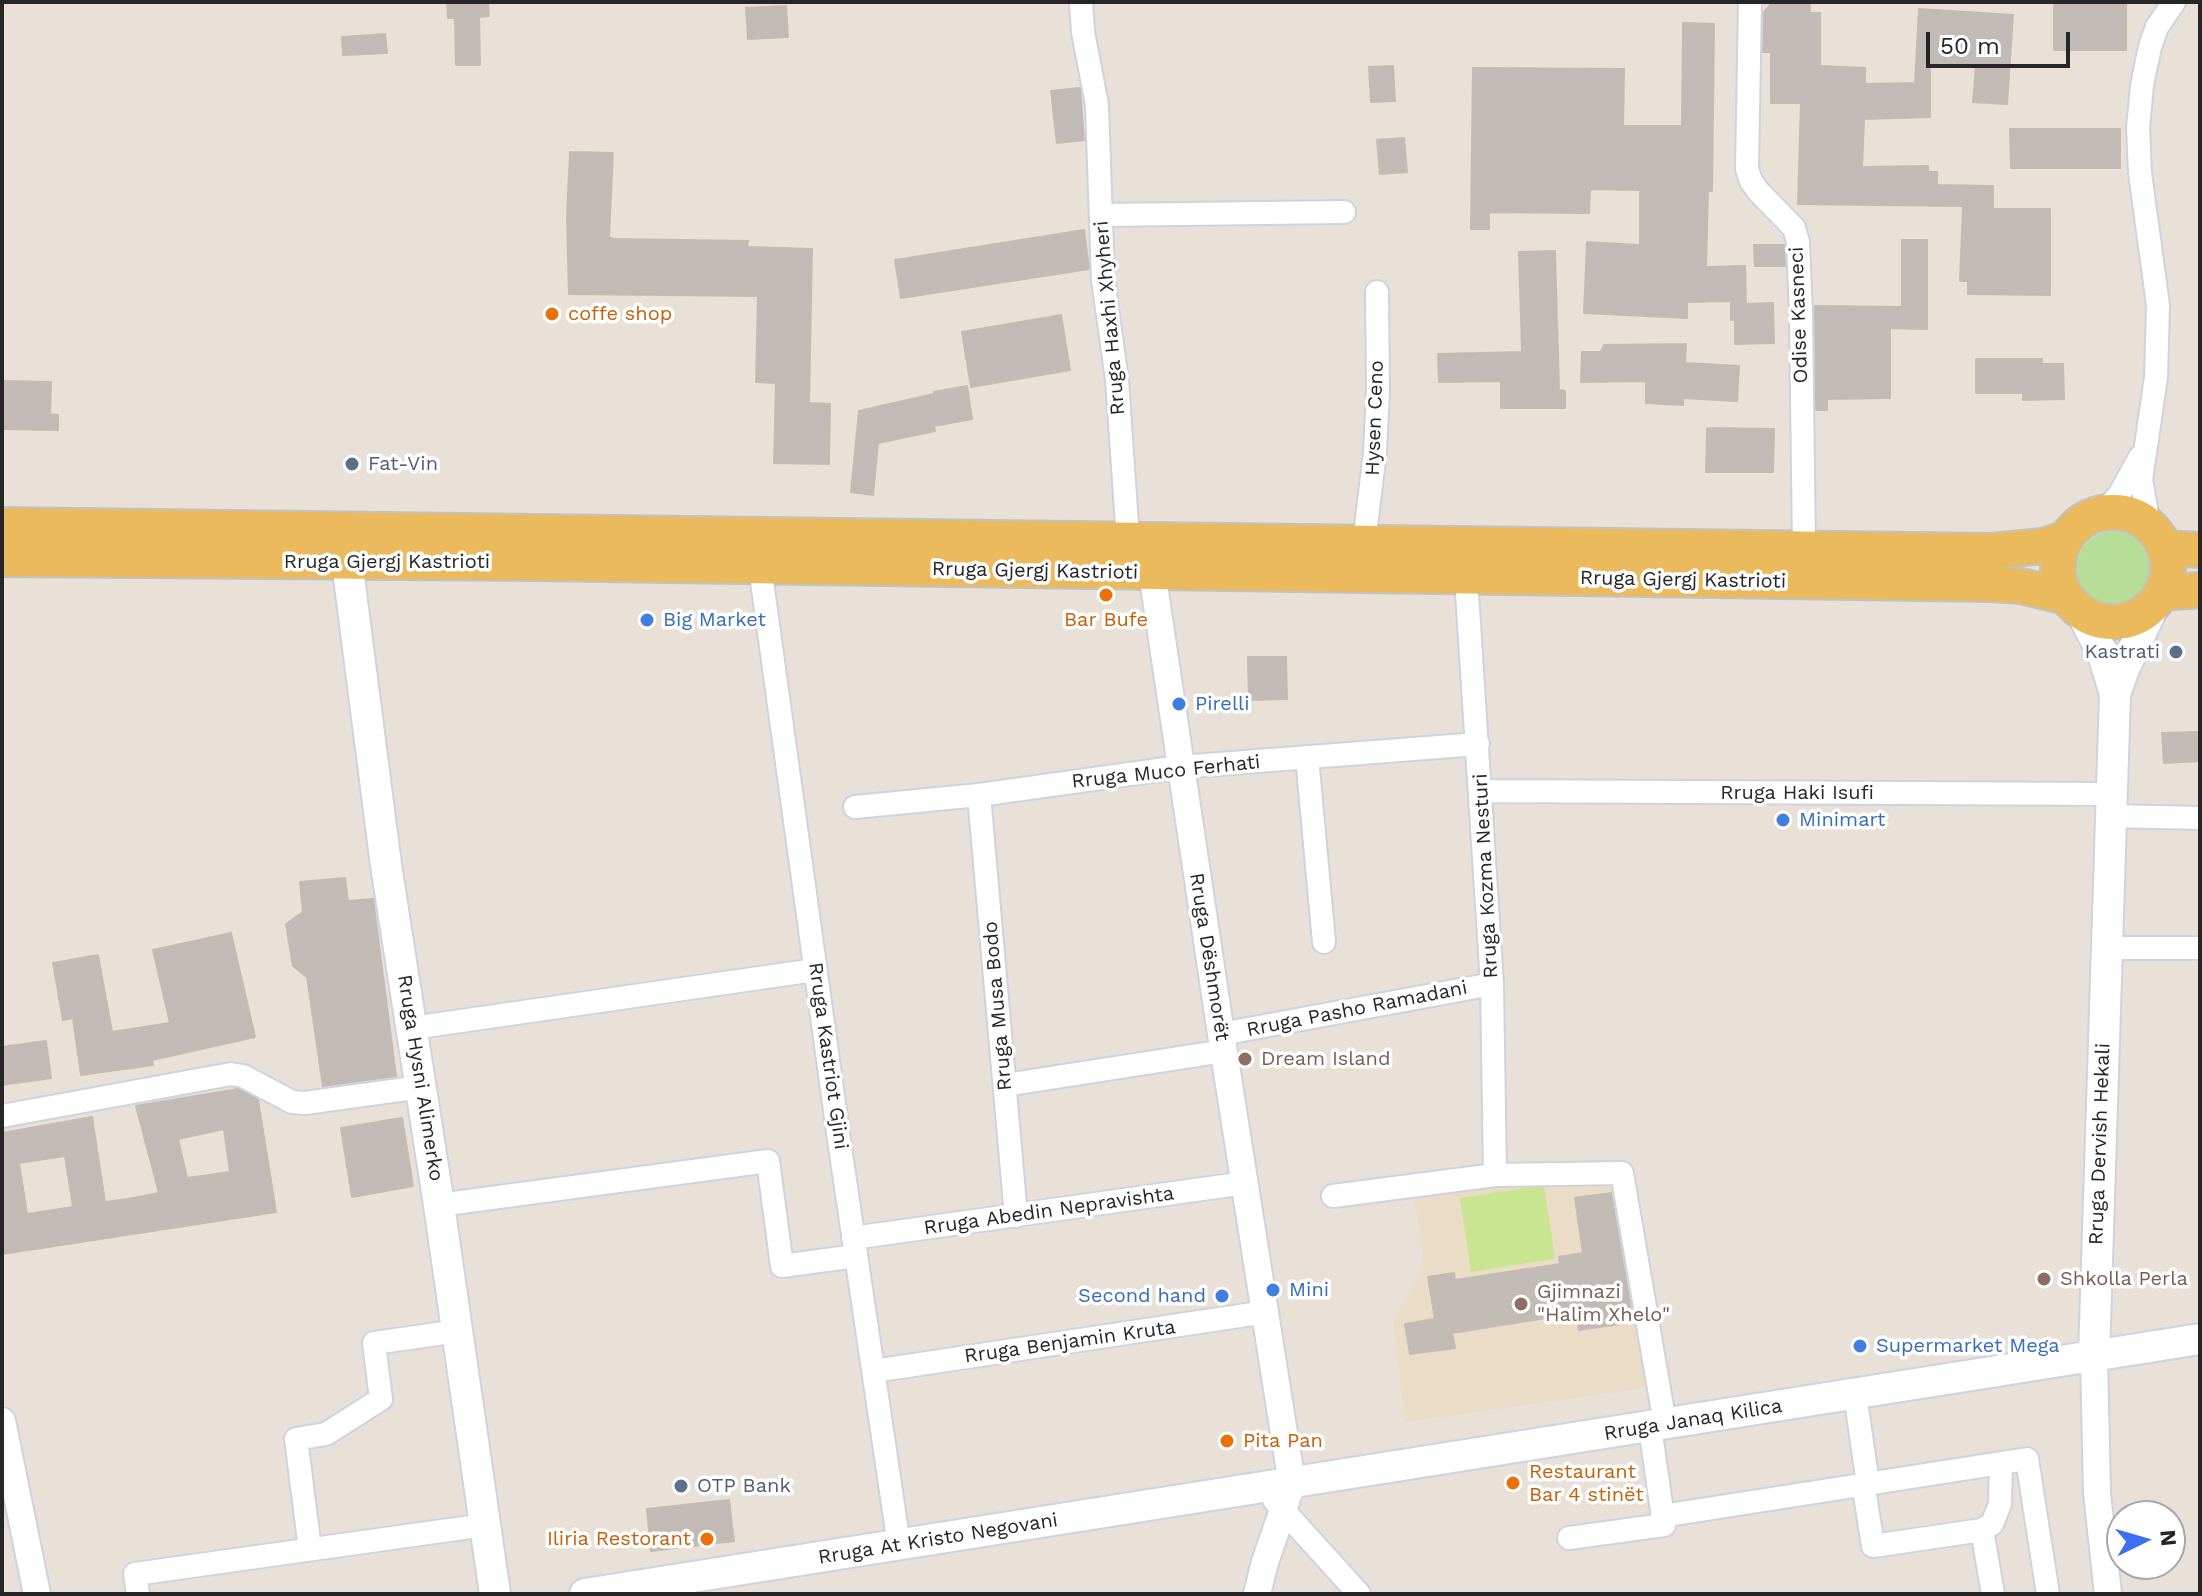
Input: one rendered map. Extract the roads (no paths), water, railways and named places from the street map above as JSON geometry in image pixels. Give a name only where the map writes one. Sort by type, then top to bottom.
[{"type":"main road","points":[[2157,537],[2168,571],[2158,599],[2144,614],[2119,622],[2105,622],[2074,604],[2058,568],[2059,557],[2067,538],[2082,522],[2103,513],[2132,515],[2157,537],[2200,550]]},
{"type":"main road","name":"Rruga Gjergj Kastrioti","points":[[2,525],[1992,551],[2043,546],[2067,538]]},
{"type":"main road","name":"Rruga Gjergj Kastrioti","points":[[2,559],[1991,584],[2021,586],[2074,604]]},
{"type":"main road","name":"Rruga Hysni Alimerko","points":[[347,562],[386,865],[495,1594]]},
{"type":"main road","points":[[2158,599],[2200,590]]},
{"type":"main road","name":"Rruga Dervish Hekali","points":[[2115,694],[2158,599]]},
{"type":"main road","name":"Rruga Dervish Hekali","points":[[2074,604],[2103,654],[2115,694],[2094,1356]]},
{"type":"main road","name":"Rruga Janaq Kilica","points":[[1280,1495],[1658,1425],[2200,1339]]},
{"type":"main road","name":"Rruga At Kristo Negovani","points":[[585,1594],[684,1587],[899,1545],[1280,1495]]},
{"type":"street","name":"Rruga Haxhi Xhyheri","points":[[1081,2],[1083,32],[1097,105],[1103,280],[1117,380],[1128,539]]},
{"type":"street","name":"Odise Kasneci","points":[[1750,2],[1747,169],[1758,191],[1794,228],[1798,242],[1804,549]]},
{"type":"street","points":[[2157,537],[2141,480],[2156,377],[2158,305],[2140,173],[2138,128],[2150,47],[2157,27],[2174,2]]},
{"type":"street","points":[[1101,215],[1344,212]]},
{"type":"street","name":"Hysen Ceno","points":[[1364,543],[1375,452],[1377,292]]},
{"type":"street","points":[[2103,513],[2119,495],[2144,449]]},
{"type":"street","name":"Rruga Kastriot Gjini","points":[[760,567],[899,1545]]},
{"type":"street","name":"Rruga Dëshmorët","points":[[1152,572],[1266,1312],[1280,1495]]},
{"type":"street","name":"Rruga Kozma Nesturi","points":[[1466,577],[1492,984],[1495,1175]]},
{"type":"street","name":"Rruga Muco Ferhati","points":[[855,807],[979,795],[1180,767],[1478,744]]},
{"type":"street","points":[[1307,757],[1324,942]]},
{"type":"street","name":"Rruga Haki Isufi","points":[[1481,791],[2112,805],[2200,818]]},
{"type":"street","name":"Rruga Musa Bodo","points":[[979,795],[1016,1216]]},
{"type":"street","points":[[2107,948],[2200,948]]},
{"type":"street","points":[[412,1028],[815,970]]},
{"type":"street","name":"Rruga Pasho Ramadani","points":[[1005,1085],[1492,984]]},
{"type":"street","points":[[2,1116],[231,1074],[243,1076],[292,1102],[305,1103],[421,1087]]},
{"type":"street","name":"Rruga Abedin Nepravishta","points":[[439,1205],[768,1161],[782,1266],[855,1247],[1016,1216],[1245,1183]]},
{"type":"street","points":[[1333,1196],[1495,1175],[1622,1173],[1658,1425],[1664,1525],[1569,1538]]},
{"type":"street","name":"Rruga Benjamin Kruta","points":[[874,1371],[1266,1312]]},
{"type":"street","points":[[310,1549],[296,1439],[326,1434],[381,1399],[374,1343],[458,1331]]},
{"type":"street","name":"Rruga Dervish Hekali","points":[[2094,1356],[2097,1493],[2108,1594]]},
{"type":"street","points":[[1855,1394],[1873,1546],[1982,1530],[1992,1524],[1998,1515],[2001,1463]]},
{"type":"street","points":[[2,1421],[37,1594]]},
{"type":"street","points":[[1662,1516],[2027,1459],[2048,1594]]},
{"type":"street","points":[[1257,1594],[1280,1495]]},
{"type":"street","points":[[1280,1495],[1359,1594]]},
{"type":"street","points":[[138,1594],[135,1574],[485,1525]]},
{"type":"street","points":[[1982,1530],[1993,1594]]},
{"type":"place","name":"coffe shop","points":[[552,314]]},
{"type":"place","name":"Fat-Vin","points":[[352,464]]},
{"type":"place","name":"Bar Bufe","points":[[1106,595]]},
{"type":"place","name":"Big Market","points":[[647,620]]},
{"type":"place","name":"Kastrati","points":[[2176,652]]},
{"type":"place","name":"Pirelli","points":[[1179,704]]},
{"type":"place","name":"Minimart","points":[[1783,820]]},
{"type":"place","name":"Dream Island","points":[[1245,1059]]},
{"type":"place","name":"Shkolla Perla","points":[[2044,1279]]},
{"type":"place","name":"Mini","points":[[1273,1290]]},
{"type":"place","name":"Second hand","points":[[1222,1296]]},
{"type":"place","name":"Gjimnazi \"Halim Xhelo\"","points":[[1521,1304]]},
{"type":"place","name":"Supermarket Mega","points":[[1860,1346]]},
{"type":"place","name":"Pita Pan","points":[[1227,1441]]},
{"type":"place","name":"Restaurant Bar 4 stinët","points":[[1513,1483]]},
{"type":"place","name":"OTP Bank","points":[[681,1486]]},
{"type":"place","name":"Iliria Restorant","points":[[707,1539]]}]
